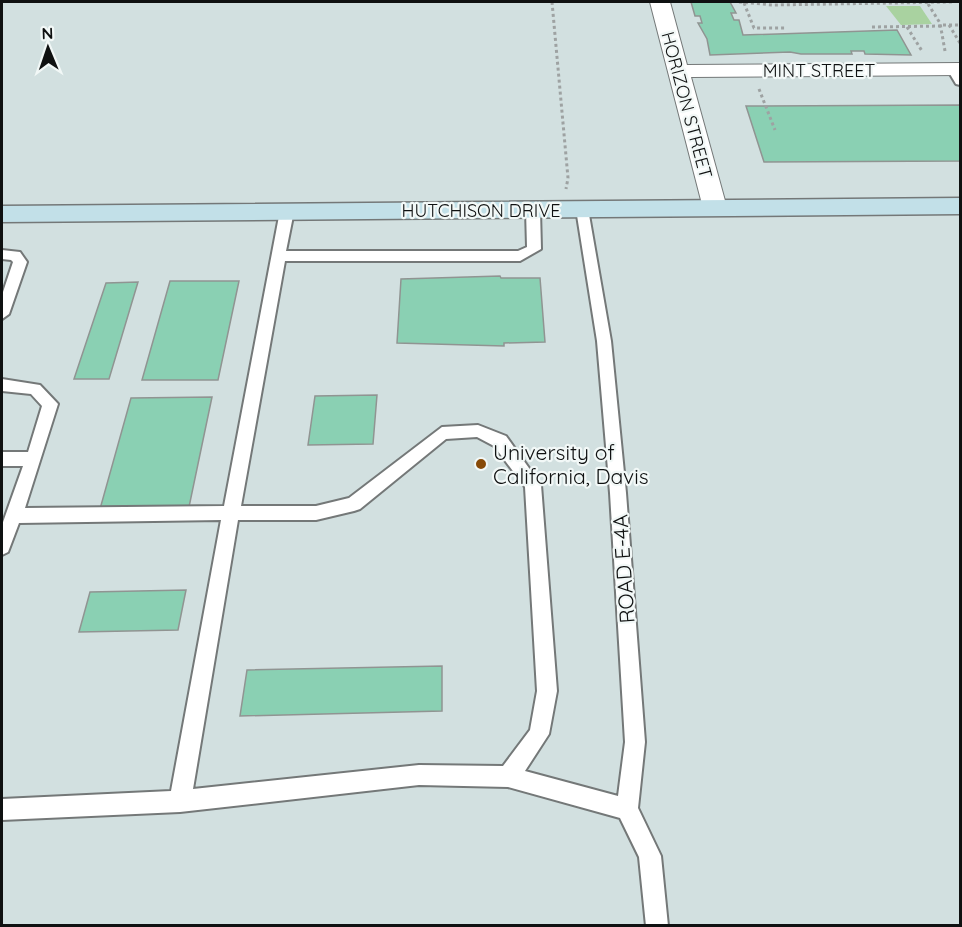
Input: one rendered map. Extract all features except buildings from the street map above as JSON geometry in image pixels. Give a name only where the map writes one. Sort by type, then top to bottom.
[{"type":"street","name":"HORIZON STREET","points":[[660,2],[715,208]]},
{"type":"street","name":"MINT STREET","points":[[678,71],[957,72]]},
{"type":"street","name":"HUTCHISON DRIVE","points":[[2,214],[960,206]]},
{"type":"lane","name":"ROAD E-4A","points":[[574,209],[604,341],[618,493],[635,742],[627,809]]},
{"type":"lane","points":[[278,256],[520,256],[534,249],[533,210]]},
{"type":"lane","points":[[180,801],[287,211]]},
{"type":"lane","points":[[2,255],[15,255],[20,262],[2,314]]},
{"type":"lane","points":[[2,385],[35,389],[50,404],[34,459],[2,547]]},
{"type":"lane","points":[[13,516],[316,513],[354,504],[442,433],[478,431],[500,441],[533,485],[547,691],[539,734],[508,777]]},
{"type":"lane","points":[[2,459],[34,459]]},
{"type":"lane","points":[[2,810],[180,801],[419,775],[508,777],[627,809],[650,856],[657,926]]},
{"type":"path","points":[[552,2],[568,178],[566,190],[574,209]]},
{"type":"path","points":[[739,2],[781,7],[856,2],[951,2]]},
{"type":"path","points":[[856,2],[859,8]]},
{"type":"path","points":[[927,2],[943,26],[944,49],[957,72]]},
{"type":"path","points":[[744,3],[754,28],[787,28]]},
{"type":"path","points":[[949,25],[960,43]]},
{"type":"path","points":[[872,27],[960,25]]},
{"type":"path","points":[[907,27],[927,59]]},
{"type":"path","points":[[758,84],[775,130]]},
{"type":"shaded area","name":"University of California, Davis","points":[[2,2],[960,2],[960,925],[2,926]]},
{"type":"green space","points":[[886,6],[920,6],[932,24],[901,25]]},
{"type":"place","name":"University of California, Davis","points":[[481,464]]}]
